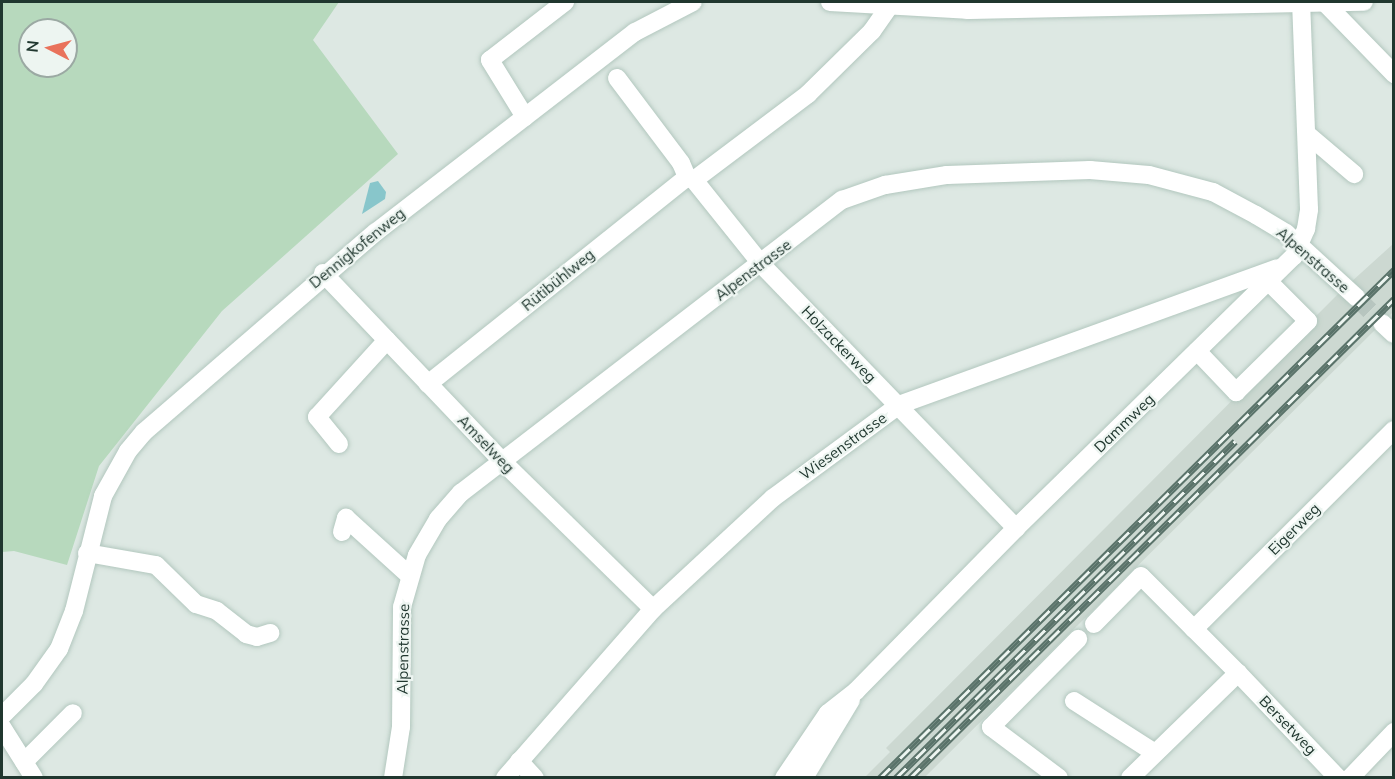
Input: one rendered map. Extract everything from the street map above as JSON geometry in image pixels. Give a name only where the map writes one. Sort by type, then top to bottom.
[{"type":"street","points":[[525,117],[490,60],[565,2]]},
{"type":"street","name":"Dennigkofenweg","points":[[2,716],[34,684],[59,649],[74,611],[103,495],[135,441],[323,273],[635,32],[693,2]]},
{"type":"street","points":[[830,2],[967,10],[1364,2]]},
{"type":"street","points":[[1326,4],[1394,74]]},
{"type":"street","name":"Dammweg","points":[[784,777],[828,713],[856,691],[1016,528],[1269,282],[1281,266],[1294,256],[1300,245],[1309,209],[1301,5]]},
{"type":"street","points":[[690,178],[808,94],[872,31],[889,7]]},
{"type":"street","name":"Holzackerweg","points":[[617,78],[690,178],[762,264],[1016,528]]},
{"type":"street","points":[[1307,134],[1354,174]]},
{"type":"street","name":"Alpenstrasse","points":[[393,777],[401,727],[402,606],[410,576],[438,519],[461,493],[762,264],[842,200],[913,179],[981,172],[1090,170],[1170,179],[1213,192],[1286,233],[1357,298]]},
{"type":"street","name":"Rütibühlweg","points":[[428,384],[690,178]]},
{"type":"street","name":"Wiesenstrasse","points":[[505,777],[653,609],[773,498],[899,405],[1281,266]]},
{"type":"street","name":"Amselweg","points":[[323,273],[503,462],[653,609]]},
{"type":"street","points":[[1197,351],[1236,392],[1308,321],[1269,282]]},
{"type":"street","points":[[339,444],[317,417],[387,340]]},
{"type":"street","name":"Eigerweg","points":[[1194,628],[1394,430]]},
{"type":"street","points":[[342,532],[346,518],[410,576]]},
{"type":"street","points":[[87,553],[156,565],[196,604],[217,611],[246,634],[257,637],[270,633]]},
{"type":"street","points":[[1094,624],[1142,576],[1238,673],[1130,777]]},
{"type":"street","points":[[1059,777],[991,727],[1078,639]]},
{"type":"street","name":"Bersetweg","points":[[1238,673],[1338,777]]},
{"type":"street","points":[[804,777],[856,691]]},
{"type":"street","points":[[1074,701],[1155,753]]},
{"type":"street","points":[[2,727],[29,770],[73,713]]},
{"type":"street","points":[[1350,777],[1394,732]]},
{"type":"street","points":[[519,761],[535,777]]},
{"type":"shaded area","points":[[1393,244],[1393,312],[925,777],[864,778],[890,752],[886,748],[1340,292]]},
{"type":"green space","points":[[2,2],[339,2],[313,40],[398,154],[222,311],[99,466],[67,565],[14,551],[2,552]]},
{"type":"water","points":[[378,181],[386,192],[385,199],[362,214],[370,183]]},
{"type":"tunnel","points":[[1357,298],[1382,323]]},
{"type":"railway","points":[[880,778],[1394,270]]},
{"type":"railway","points":[[910,778],[1394,299]]},
{"type":"railway","points":[[896,778],[1235,441]]}]
